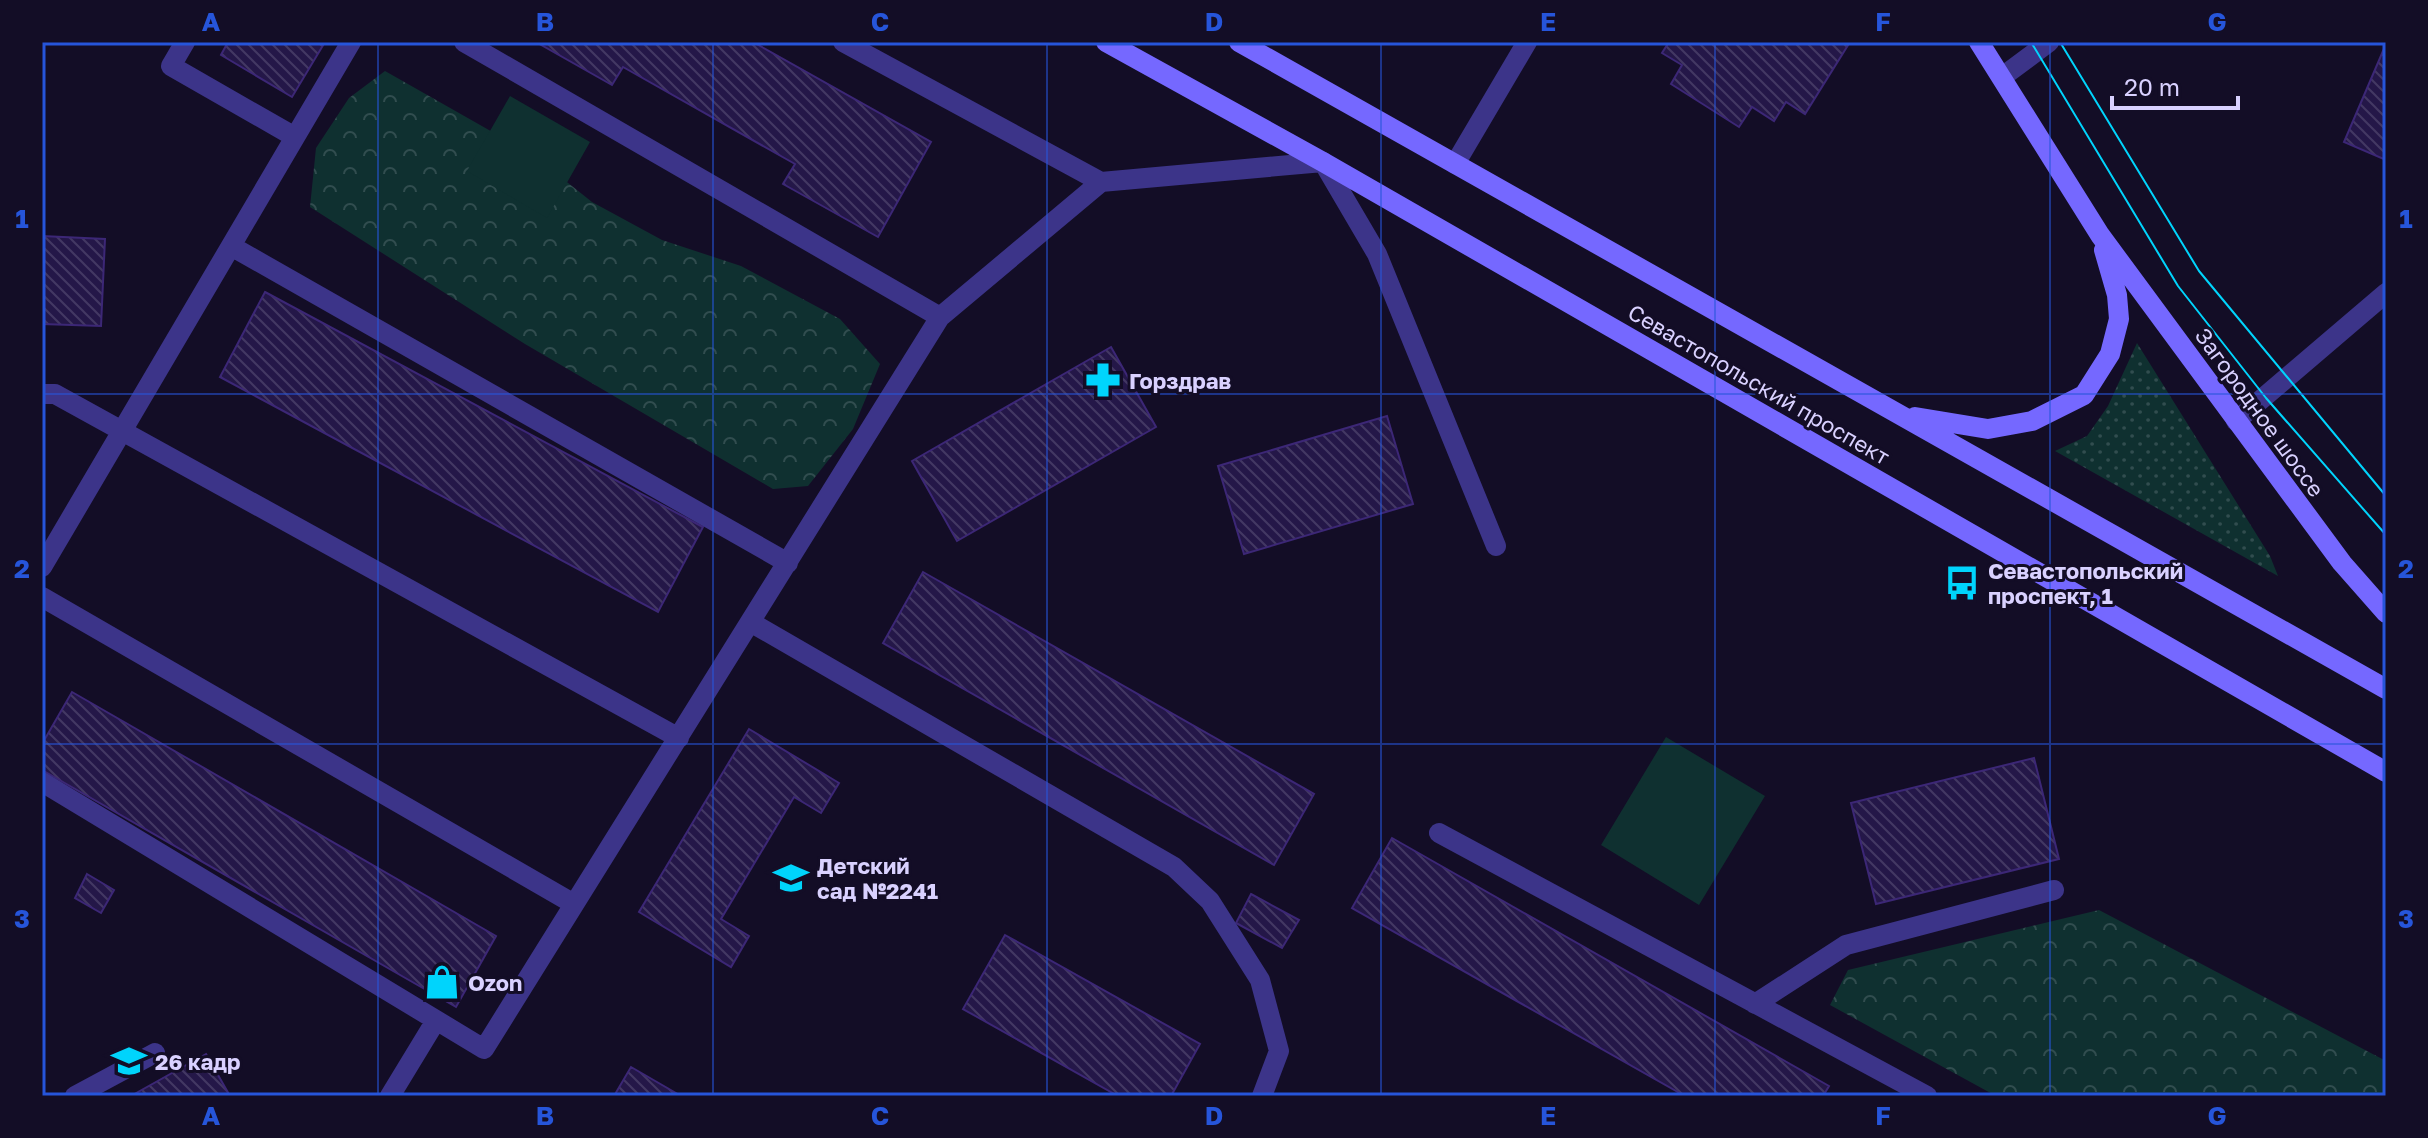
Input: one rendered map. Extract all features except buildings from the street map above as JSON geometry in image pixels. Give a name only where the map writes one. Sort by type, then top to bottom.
[{"type":"main road","name":"Севастопольский проспект","points":[[1106,42],[1323,162],[2386,772]]},
{"type":"main road","name":"Севастопольский проспект","points":[[1239,42],[2386,689]]},
{"type":"main road","name":"Загородное шоссе","points":[[1979,42],[2100,235],[2342,563],[2386,613]]},
{"type":"main road","name":"Загородное шоссе","points":[[1874,402],[1929,421],[1988,429],[2032,421],[2084,395],[2110,354],[2119,319],[2117,295],[2100,235]]},
{"type":"lane","points":[[185,42],[171,66],[295,137]]},
{"type":"lane","points":[[42,567],[351,42]]},
{"type":"lane","points":[[464,42],[940,317]]},
{"type":"lane","points":[[843,42],[1101,182],[1323,162],[1377,254],[1496,546]]},
{"type":"lane","points":[[1455,164],[1527,42]]},
{"type":"lane","points":[[2002,77],[2049,42]]},
{"type":"lane","points":[[42,782],[484,1049],[940,317],[1101,182]]},
{"type":"lane","points":[[231,246],[788,563]]},
{"type":"lane","points":[[2236,421],[2386,293]]},
{"type":"lane","points":[[42,394],[55,394],[679,738]]},
{"type":"lane","points":[[42,597],[574,904]]},
{"type":"lane","points":[[752,623],[1174,867],[1210,901],[1260,980],[1279,1051],[1262,1096]]},
{"type":"lane","points":[[1439,833],[1927,1096]]},
{"type":"lane","points":[[1755,1004],[1846,945],[2054,890]]},
{"type":"lane","points":[[390,1096],[435,1022]]},
{"type":"lane","points":[[75,1096],[155,1053]]},
{"type":"green space","points":[[385,71],[533,155],[592,202],[662,240],[741,266],[840,319],[880,364],[853,429],[808,486],[773,489],[525,344],[310,207],[316,148],[349,98]]},
{"type":"green space","points":[[510,96],[590,142],[547,218],[467,171]]},
{"type":"green space","points":[[2137,343],[2270,556],[2278,576],[2055,451],[2087,436],[2108,406]]},
{"type":"green space","points":[[1666,737],[1765,796],[1699,905],[1601,845]]},
{"type":"green space","points":[[2099,910],[2386,1061],[2386,1096],[1996,1096],[1830,1005],[1848,970]]},
{"type":"tram line","points":[[2031,42],[2178,286],[2266,398],[2386,535]]},
{"type":"tram line","points":[[2060,42],[2199,271],[2386,496]]},
{"type":"place","name":"Горздрав","points":[[1103,380]]},
{"type":"place","name":"Севастопольский проспект, 1","points":[[1962,583]]},
{"type":"place","name":"Детский сад №2241","points":[[791,878]]},
{"type":"place","name":"Ozon","points":[[442,982]]},
{"type":"place","name":"26 кадр","points":[[129,1061]]}]
